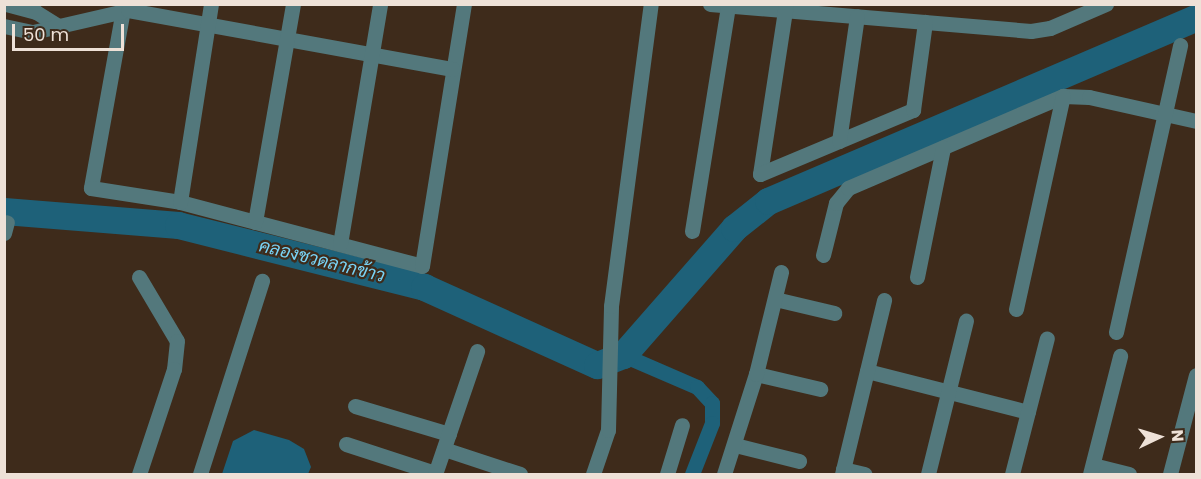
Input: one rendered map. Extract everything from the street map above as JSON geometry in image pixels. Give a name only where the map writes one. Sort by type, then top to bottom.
[{"type":"street","points":[[6,4],[37,8],[58,26]]},
{"type":"street","points":[[180,201],[212,4]]},
{"type":"street","points":[[255,222],[293,4]]},
{"type":"street","points":[[340,244],[380,4]]},
{"type":"street","points":[[124,8],[91,188],[180,201],[422,266],[464,4]]},
{"type":"street","points":[[593,474],[608,430],[611,306],[651,4]]},
{"type":"street","points":[[710,4],[786,8],[1030,31],[1068,22],[1106,4]]},
{"type":"street","points":[[1068,22],[1069,4]]},
{"type":"street","points":[[692,231],[728,6]]},
{"type":"street","points":[[33,32],[37,8]]},
{"type":"street","points":[[4,26],[33,32],[124,8],[453,69]]},
{"type":"street","points":[[786,8],[760,174],[913,110],[925,22]]},
{"type":"street","points":[[839,141],[857,16]]},
{"type":"street","points":[[1116,332],[1180,45]]},
{"type":"street","points":[[1016,309],[1064,96]]},
{"type":"street","points":[[823,255],[842,193],[1064,96],[1089,97],[1197,121]]},
{"type":"street","points":[[917,277],[943,148]]},
{"type":"street","points":[[724,474],[756,374],[781,272]]},
{"type":"street","points":[[139,277],[177,341],[174,369],[139,474]]},
{"type":"street","points":[[200,474],[262,281]]},
{"type":"street","points":[[774,299],[834,313]]},
{"type":"street","points":[[864,474],[843,472],[884,300]]},
{"type":"street","points":[[928,474],[966,321]]},
{"type":"street","points":[[1012,474],[1047,338]]},
{"type":"street","points":[[346,444],[435,474],[477,351]]},
{"type":"street","points":[[1120,356],[1091,470],[1129,474]]},
{"type":"street","points":[[867,371],[1028,412]]},
{"type":"street","points":[[756,374],[820,389]]},
{"type":"street","points":[[1170,474],[1196,375]]},
{"type":"street","points":[[355,406],[446,441],[520,474]]},
{"type":"street","points":[[667,474],[682,425]]},
{"type":"street","points":[[735,445],[799,461]]},
{"type":"water","points":[[254,430],[289,440],[304,449],[311,467],[308,474],[222,474],[233,441]]},
{"type":"waterway","name":"คลองชวดลากข้าว","points":[[4,211],[178,225],[424,287],[597,365],[623,355],[734,228],[768,201],[1196,18]]},
{"type":"waterway","points":[[623,355],[697,387],[712,403],[712,423],[692,474]]}]
